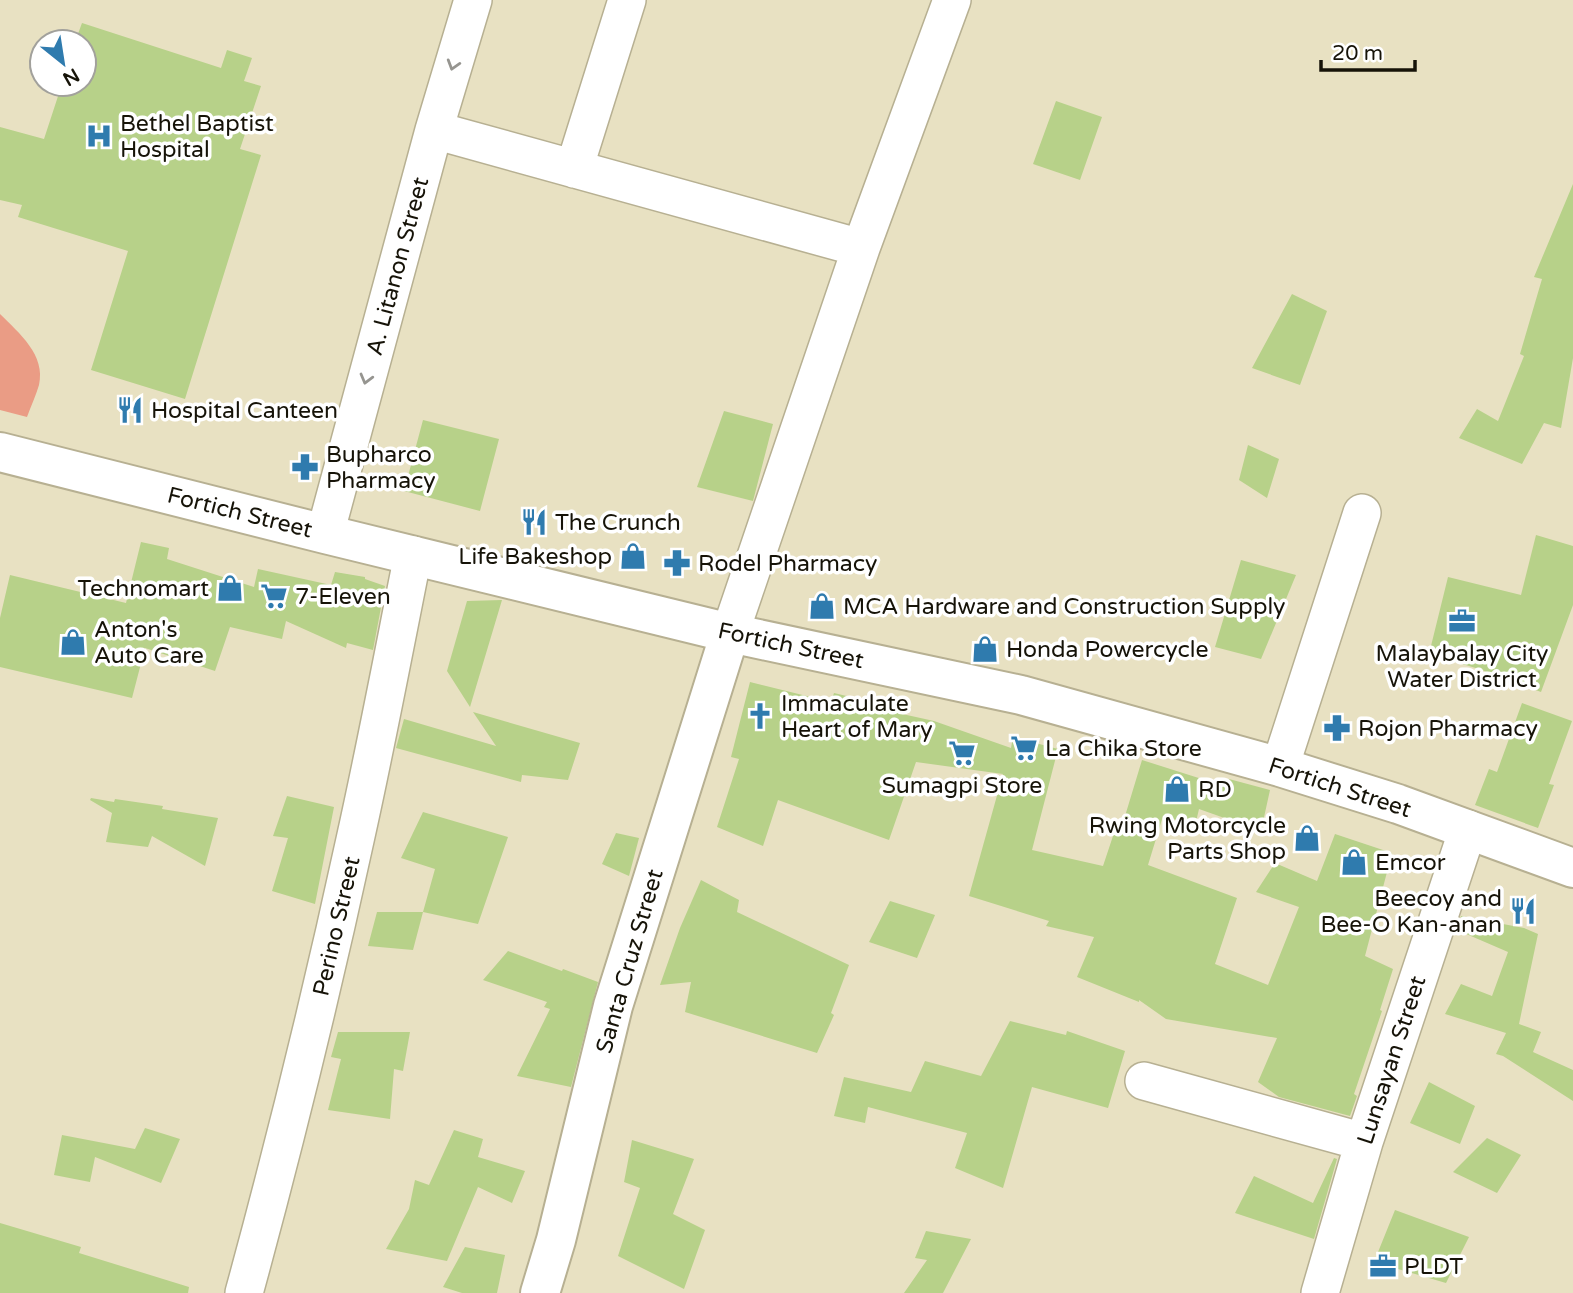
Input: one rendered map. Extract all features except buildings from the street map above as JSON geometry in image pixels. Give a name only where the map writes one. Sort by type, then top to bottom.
[{"type":"main road","name":"Fortich Street","points":[[0,452],[730,633],[1021,695],[1280,767],[1398,804],[1573,868]]},
{"type":"main road","name":"Santa Cruz Street","points":[[540,1293],[556,1240],[613,1006],[730,633]]},
{"type":"street","name":"A. Litanon Street","points":[[325,534],[434,130],[472,0]]},
{"type":"street","points":[[574,169],[627,0]]},
{"type":"street","points":[[730,633],[860,248],[952,0]]},
{"type":"street","points":[[434,130],[860,248]]},
{"type":"street","points":[[1280,767],[1362,513]]},
{"type":"street","name":"Perino Street","points":[[244,1293],[320,999],[414,555]]},
{"type":"street","name":"Lunsayan Street","points":[[1320,1293],[1364,1142],[1468,829]]},
{"type":"street","points":[[1144,1081],[1364,1142]]},
{"type":"shaded area","points":[[0,314],[29,345],[39,364],[39,385],[27,417],[0,410]]},
{"type":"place","name":"Bethel Baptist Hospital","points":[[99,136]]},
{"type":"place","name":"Hospital Canteen","points":[[130,410]]},
{"type":"place","name":"Bupharco Pharmacy","points":[[305,467]]},
{"type":"place","name":"The Crunch","points":[[534,522]]},
{"type":"place","name":"Life Bakeshop","points":[[633,556]]},
{"type":"place","name":"Rodel Pharmacy","points":[[677,563]]},
{"type":"place","name":"Technomart","points":[[230,588]]},
{"type":"place","name":"7-Eleven","points":[[274,596]]},
{"type":"place","name":"MCA Hardware and Construction Supply","points":[[822,606]]},
{"type":"place","name":"Malaybalay City Water District","points":[[1462,621]]},
{"type":"place","name":"Anton's Auto Care","points":[[73,642]]},
{"type":"place","name":"Honda Powercycle","points":[[985,649]]},
{"type":"place","name":"Immaculate Heart of Mary","points":[[760,716]]},
{"type":"place","name":"Rojon Pharmacy","points":[[1337,728]]},
{"type":"place","name":"La Chika Store","points":[[1024,748]]},
{"type":"place","name":"Sumagpi Store","points":[[962,753]]},
{"type":"place","name":"RD","points":[[1177,789]]},
{"type":"place","name":"Rwing Motorcycle Parts Shop","points":[[1307,838]]},
{"type":"place","name":"Emcor","points":[[1354,862]]},
{"type":"place","name":"Beecoy and Bee-O Kan-anan","points":[[1523,911]]},
{"type":"place","name":"PLDT","points":[[1383,1266]]}]
